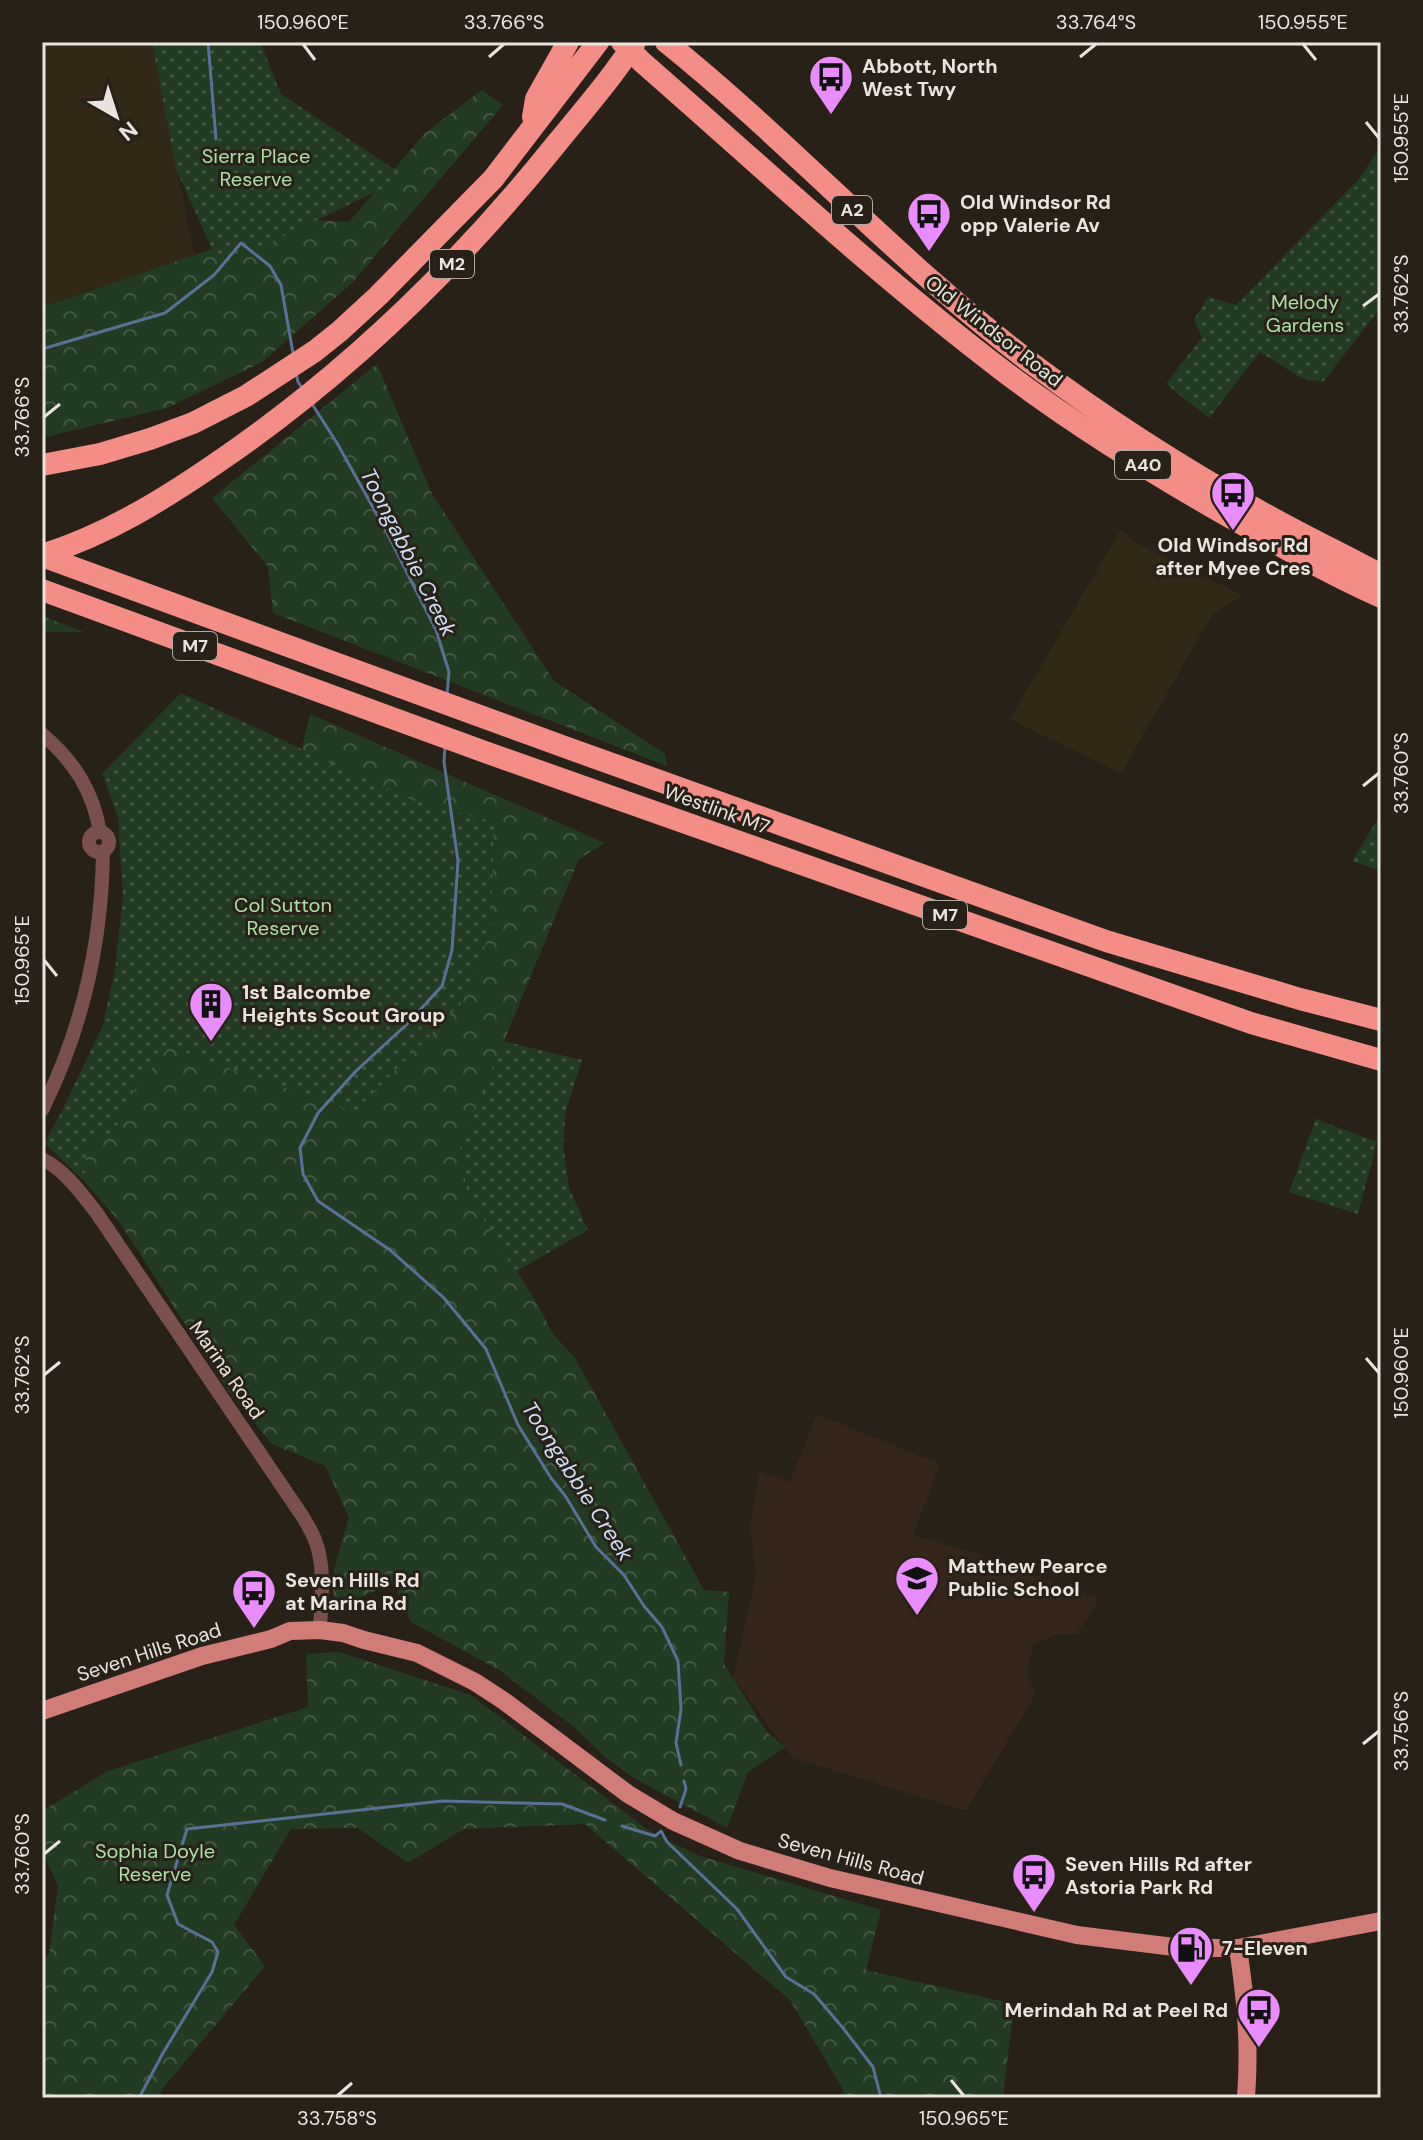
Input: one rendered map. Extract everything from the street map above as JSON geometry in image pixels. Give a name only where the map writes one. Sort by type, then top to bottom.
[{"type":"highway","name":"M2","points":[[531,130],[536,99],[568,42]]},
{"type":"highway","name":"M2","points":[[42,465],[100,454],[193,423],[289,370],[340,331],[459,216],[493,179],[598,42]]},
{"type":"highway","name":"M2","points":[[42,556],[114,527],[154,504],[262,431],[351,359],[472,243],[617,70],[629,45]]},
{"type":"highway","name":"Old Windsor Road","points":[[629,45],[923,307],[1002,370],[1086,429],[1179,488],[1287,550],[1381,597]]},
{"type":"highway","name":"Old Windsor Road","points":[[673,45],[937,286],[1034,365],[1151,447],[1263,513],[1381,575]]},
{"type":"highway","points":[[923,307],[937,286]]},
{"type":"highway","name":"Westlink M7","points":[[42,556],[1106,941],[1381,1020]]},
{"type":"highway","name":"Westlink M7","points":[[42,590],[552,776],[1251,1023],[1381,1060]]},
{"type":"main road","name":"Seven Hills Road","points":[[271,1639],[290,1631],[320,1630],[417,1653],[475,1682],[504,1701],[628,1794],[673,1821],[722,1844],[830,1878],[1077,1935],[1182,1948],[1238,1948],[1381,1921]]},
{"type":"main road","name":"Seven Hills Road","points":[[42,1711],[247,1643],[271,1639],[364,1640]]},
{"type":"main road","points":[[1238,1948],[1248,2015],[1246,2098]]},
{"type":"street","points":[[42,734],[66,756],[82,779],[94,806],[100,832],[92,835],[89,843],[95,851],[103,851],[100,923],[86,994],[68,1052],[42,1110]]},
{"type":"street","name":"Marina Road","points":[[42,1159],[63,1173],[96,1212],[303,1517],[315,1539],[320,1557],[320,1630]]},
{"type":"shaded area","points":[[42,42],[152,42],[194,255],[42,307]]},
{"type":"shaded area","points":[[1121,529],[1136,543],[1243,595],[1213,614],[1121,773],[1010,719]]},
{"type":"shaded area","name":"Matthew Pearce Public School","points":[[817,1414],[940,1464],[913,1535],[968,1551],[1099,1599],[1077,1634],[1057,1634],[1033,1645],[1027,1674],[1036,1691],[966,1811],[793,1758],[733,1678],[756,1575],[750,1525],[759,1471],[790,1482]]},
{"type":"green space","name":"Sierra Place Reserve","points":[[152,42],[260,42],[281,94],[406,177],[220,267],[176,169]]},
{"type":"green space","points":[[482,90],[503,105],[352,283],[262,362],[167,408],[42,438],[42,307],[300,219],[349,222],[425,133]]},
{"type":"green space","name":"Melody Gardens","points":[[1381,146],[1381,307],[1323,382],[1301,378],[1260,352],[1209,418],[1166,384],[1202,337],[1194,320],[1208,297],[1236,305],[1358,180]]},
{"type":"green space","points":[[377,364],[431,492],[554,681],[665,754],[667,766],[273,613],[268,567],[212,498]]},
{"type":"green space","points":[[42,616],[84,632],[42,632]]},
{"type":"green space","name":"Col Sutton Reserve","points":[[181,693],[412,800],[494,822],[491,931],[462,1003],[354,1112],[169,1047],[136,1087],[114,1132],[87,1144],[84,1181],[44,1143],[103,1025],[115,970],[123,896],[118,818],[102,774]]},
{"type":"green space","points":[[310,714],[605,843],[579,859],[460,1148],[467,1191],[553,1334],[575,1358],[704,1590],[729,1592],[724,1664],[767,1732],[785,1747],[748,1772],[727,1828],[634,1778],[499,1670],[411,1622],[394,1583],[333,1608],[334,1570],[349,1517],[325,1466],[272,1444],[229,1392],[118,1220],[84,1181],[87,1144],[114,1132],[136,1087],[169,1047],[226,1067]]},
{"type":"green space","points":[[1381,814],[1381,871],[1352,861]]},
{"type":"green space","points":[[503,1041],[582,1060],[566,1110],[563,1144],[569,1188],[588,1230],[515,1272],[467,1191],[460,1148]]},
{"type":"green space","points":[[1316,1119],[1377,1142],[1358,1214],[1289,1192]]},
{"type":"green space","name":"Sophia Doyle Reserve","points":[[339,1652],[471,1695],[648,1830],[697,1855],[881,1910],[866,1970],[1014,2004],[1003,2098],[837,2098],[844,2091],[790,2000],[585,1824],[464,1829],[408,1863],[358,1828],[291,1829],[234,1925],[265,1966],[163,2088],[159,2098],[42,2098],[42,1957],[49,1954],[58,1885],[42,1853],[42,1811],[108,1771],[308,1707],[306,1654]]},
{"type":"waterway","name":"Toongabbie Creek","points":[[208,42],[216,139]]},
{"type":"waterway","points":[[42,349],[165,313],[214,275],[241,243],[270,266],[281,285],[293,353]]},
{"type":"waterway","name":"Toongabbie Creek","points":[[296,373],[302,388]]},
{"type":"waterway","name":"Toongabbie Creek","points":[[312,404],[384,527],[436,630],[449,672],[447,695]]},
{"type":"waterway","name":"Toongabbie Creek","points":[[445,747],[444,762],[458,861],[452,950],[442,986],[318,1113],[300,1148],[303,1174],[318,1201],[390,1250],[444,1298],[486,1349],[518,1425],[596,1547],[624,1575],[662,1627],[678,1661],[681,1709],[676,1743],[681,1765]]},
{"type":"waterway","name":"Toongabbie Creek","points":[[680,1807],[686,1789],[684,1781]]},
{"type":"waterway","name":"Toongabbie Creek","points":[[139,2098],[212,1972],[218,1952],[212,1942],[178,1924],[167,1895],[187,1829],[442,1801],[562,1804],[605,1820]]},
{"type":"waterway","name":"Toongabbie Creek","points":[[622,1826],[655,1836],[660,1832]]},
{"type":"waterway","points":[[661,1831],[667,1842],[737,1909],[786,1977],[814,1994],[843,2028],[873,2067],[881,2098]]},
{"type":"place","name":"Abbott, North West Twy","points":[[831,116]]},
{"type":"place","name":"Old Windsor Rd opp Valerie Av","points":[[929,253]]},
{"type":"place","name":"Old Windsor Rd after Myee Cres","points":[[1233,532]]},
{"type":"place","name":"1st Balcombe Heights Scout Group","points":[[211,1043]]},
{"type":"place","name":"Matthew Pearce Public School","points":[[917,1617]]},
{"type":"place","name":"Seven Hills Rd at Marina Rd","points":[[254,1630]]},
{"type":"place","name":"Seven Hills Rd after Astoria Park Rd","points":[[1034,1914]]},
{"type":"place","name":"7-Eleven","points":[[1191,1987]]},
{"type":"place","name":"Merindah Rd at Peel Rd","points":[[1259,2049]]}]
